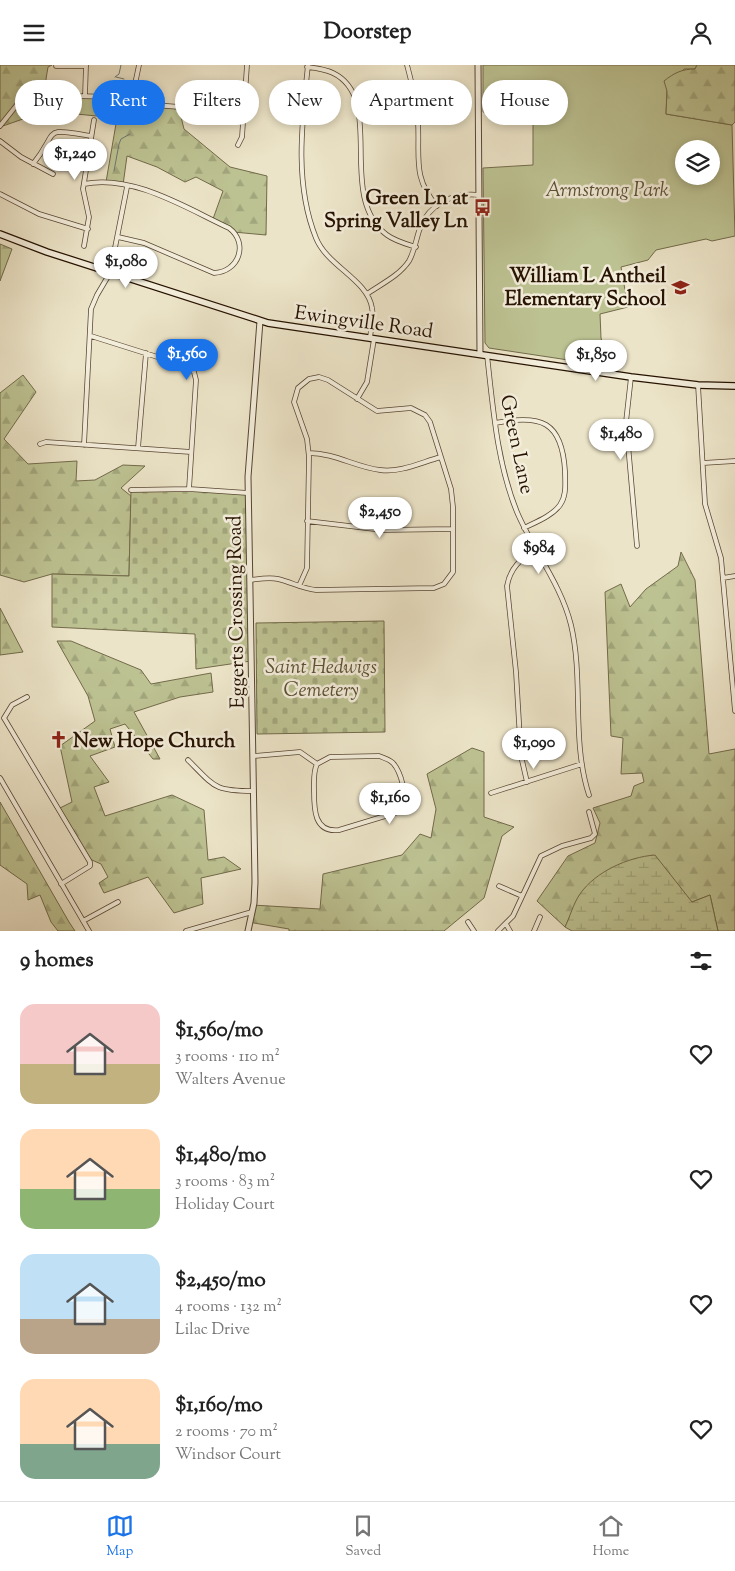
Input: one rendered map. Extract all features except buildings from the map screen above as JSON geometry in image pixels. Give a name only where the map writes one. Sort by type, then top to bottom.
[{"type":"main road","name":"Ewingville Road","points":[[0,234],[110,273],[260,321],[631,377],[698,385],[735,386]]},
{"type":"street","points":[[136,80],[138,65]]},
{"type":"street","points":[[246,80],[247,65]]},
{"type":"street","points":[[407,65],[417,109],[420,179],[426,193],[437,206]]},
{"type":"street","name":"Green Lane","points":[[478,65],[479,195],[484,355],[506,479],[524,528],[559,591],[571,625],[575,650],[582,764],[589,795]]},
{"type":"street","points":[[56,66],[86,66],[85,96]]},
{"type":"street","points":[[357,399],[367,382],[372,338],[372,308],[367,294],[326,256],[317,241],[310,219],[303,186],[301,152],[308,66],[332,73],[345,81],[353,92],[359,113],[360,179],[367,207],[377,225],[388,236],[416,247]]},
{"type":"street","points":[[0,126],[20,101],[33,95],[92,96]]},
{"type":"street","points":[[84,246],[89,217],[83,194],[93,125]]},
{"type":"street","points":[[238,145],[242,137],[243,125]]},
{"type":"street","points":[[33,164],[50,135],[54,132],[60,131],[91,136]]},
{"type":"street","points":[[0,141],[33,164],[52,174]]},
{"type":"street","points":[[84,184],[104,182],[150,191],[229,228],[238,239],[240,254],[232,267],[224,272],[214,273],[144,243],[118,237]]},
{"type":"street","points":[[84,445],[91,309],[96,295],[110,273],[127,187]]},
{"type":"street","points":[[0,194],[39,214],[88,229]]},
{"type":"street","points":[[367,294],[398,273],[408,261],[416,247],[423,222],[437,206],[458,195],[479,195]]},
{"type":"street","name":"Eggerts Crossing Road","points":[[248,931],[255,893],[248,493],[260,321]]},
{"type":"street","points":[[91,336],[188,367],[196,376],[188,489]]},
{"type":"street","points":[[138,449],[146,353]]},
{"type":"street","points":[[631,377],[626,422],[636,546]]},
{"type":"street","points":[[250,580],[274,578],[299,587],[316,591],[434,588],[448,581],[454,567],[451,489],[430,422],[421,411],[411,408],[377,411],[328,380],[314,378],[305,381],[298,388],[294,402],[305,432],[309,453],[306,568],[299,587]]},
{"type":"street","points":[[698,385],[705,504],[719,549],[733,672],[735,711]]},
{"type":"street","points":[[495,423],[516,419],[534,419],[552,429],[562,445],[566,486],[562,501],[550,514],[524,528]]},
{"type":"street","points":[[40,444],[46,442],[191,452]]},
{"type":"street","points":[[309,453],[334,455],[382,470],[397,469],[441,457]]},
{"type":"street","points":[[703,463],[735,461]]},
{"type":"street","points":[[131,490],[188,489],[248,493]]},
{"type":"street","points":[[307,521],[383,530],[453,529]]},
{"type":"street","points":[[527,782],[521,756],[516,672],[507,586],[510,575],[518,562],[535,549]]},
{"type":"street","points":[[723,578],[735,576]]},
{"type":"street","points":[[27,697],[12,705],[2,719],[90,866],[61,884]]},
{"type":"street","points":[[253,756],[300,752],[317,764]]},
{"type":"street","points":[[379,756],[388,759],[397,769],[405,795],[404,806],[395,813],[339,830],[326,828],[317,820],[314,810],[314,773],[317,764],[330,757],[379,756]]},
{"type":"street","points":[[188,760],[216,787],[227,791],[253,791]]},
{"type":"street","points":[[491,793],[582,764]]},
{"type":"street","points":[[0,778],[89,931]]},
{"type":"street","points":[[498,931],[506,925],[522,896],[540,856],[562,846],[591,838],[595,834],[589,812]]},
{"type":"street","points":[[498,886],[522,896]]},
{"type":"street","points":[[83,921],[118,902]]},
{"type":"street","points":[[186,931],[252,912]]},
{"type":"street","points":[[534,931],[540,917]]},
{"type":"street","points":[[468,922],[474,931]]},
{"type":"street","points":[[506,925],[510,931]]},
{"type":"green space","points":[[0,65],[52,65],[48,67],[46,80],[15,80],[15,122],[0,127]]},
{"type":"green space","name":"Armstrong Park","points":[[483,65],[697,65],[695,69],[684,69],[667,91],[666,114],[732,125],[735,236],[712,241],[706,239],[656,250],[648,260],[621,267],[628,307],[600,314],[601,338],[608,366],[489,348],[485,343],[483,168],[533,165],[533,125],[568,125],[568,80],[483,80]]},
{"type":"green space","points":[[697,65],[735,65],[735,122],[732,125],[666,114],[667,91],[664,81],[678,72],[695,69]]},
{"type":"green space","points":[[82,96],[92,97],[92,116],[82,115]]},
{"type":"green space","points":[[165,106],[175,108],[175,125],[183,125],[184,129],[230,167],[267,176],[266,235],[233,232],[213,219],[223,191],[196,177],[185,182],[157,167],[127,156],[123,185],[106,182],[116,125],[165,125]]},
{"type":"green space","points":[[0,244],[12,249],[0,281]]},
{"type":"green space","points":[[23,375],[36,392],[4,439],[28,464],[77,461],[76,481],[95,480],[123,465],[145,466],[121,488],[131,496],[129,576],[52,574],[24,582],[0,575],[0,393]]},
{"type":"green space","points":[[189,489],[248,493],[251,661],[196,669],[195,634],[52,627],[52,574],[129,576],[131,490]]},
{"type":"green space","points":[[681,552],[695,580],[709,754],[735,749],[735,931],[718,931],[710,895],[692,902],[580,894],[565,927],[537,901],[568,856],[595,843],[600,823],[593,808],[631,796],[634,786],[644,782],[642,773],[621,774],[623,738],[611,736],[605,592],[621,584],[630,607],[646,589],[678,566]]},
{"type":"green space","points":[[0,608],[23,652],[0,655]]},
{"type":"green space","name":"Saint Hedwigs Cemetery","points":[[384,621],[385,732],[257,734],[256,623]]},
{"type":"green space","points":[[57,641],[71,641],[141,670],[151,684],[211,673],[213,692],[180,697],[134,712],[160,759],[153,759],[125,724],[110,729],[115,747],[90,756],[109,782],[94,787],[105,816],[172,795],[204,810],[208,860],[224,857],[241,869],[201,878],[203,904],[174,913],[148,877],[104,893],[99,883],[108,877],[101,864],[85,857],[58,809],[72,802],[60,746],[95,721],[88,696]]},
{"type":"green space","points":[[472,748],[484,752],[484,817],[514,827],[502,836],[484,898],[444,931],[289,931],[289,929],[248,922],[252,905],[320,909],[323,874],[402,855],[420,834],[431,838],[436,809],[427,774]]},
{"type":"green space","points":[[0,802],[75,931],[58,931],[51,922],[40,895],[28,900],[27,884],[0,865]]},
{"type":"green space","points":[[655,855],[692,902],[710,895],[718,931],[572,931],[565,927],[580,894],[594,879],[623,862]]},
{"type":"waterway","points":[[115,77],[119,74],[121,65]]},
{"type":"waterway","points":[[116,77],[124,79]]},
{"type":"waterway","points":[[114,171],[121,139],[130,134]]},
{"type":"place","name":"Green Ln at Spring Valley Ln","points":[[482,208]]},
{"type":"place","name":"William L Antheil Elementary School","points":[[680,287]]},
{"type":"place","name":"New Hope Church","points":[[59,740]]}]
